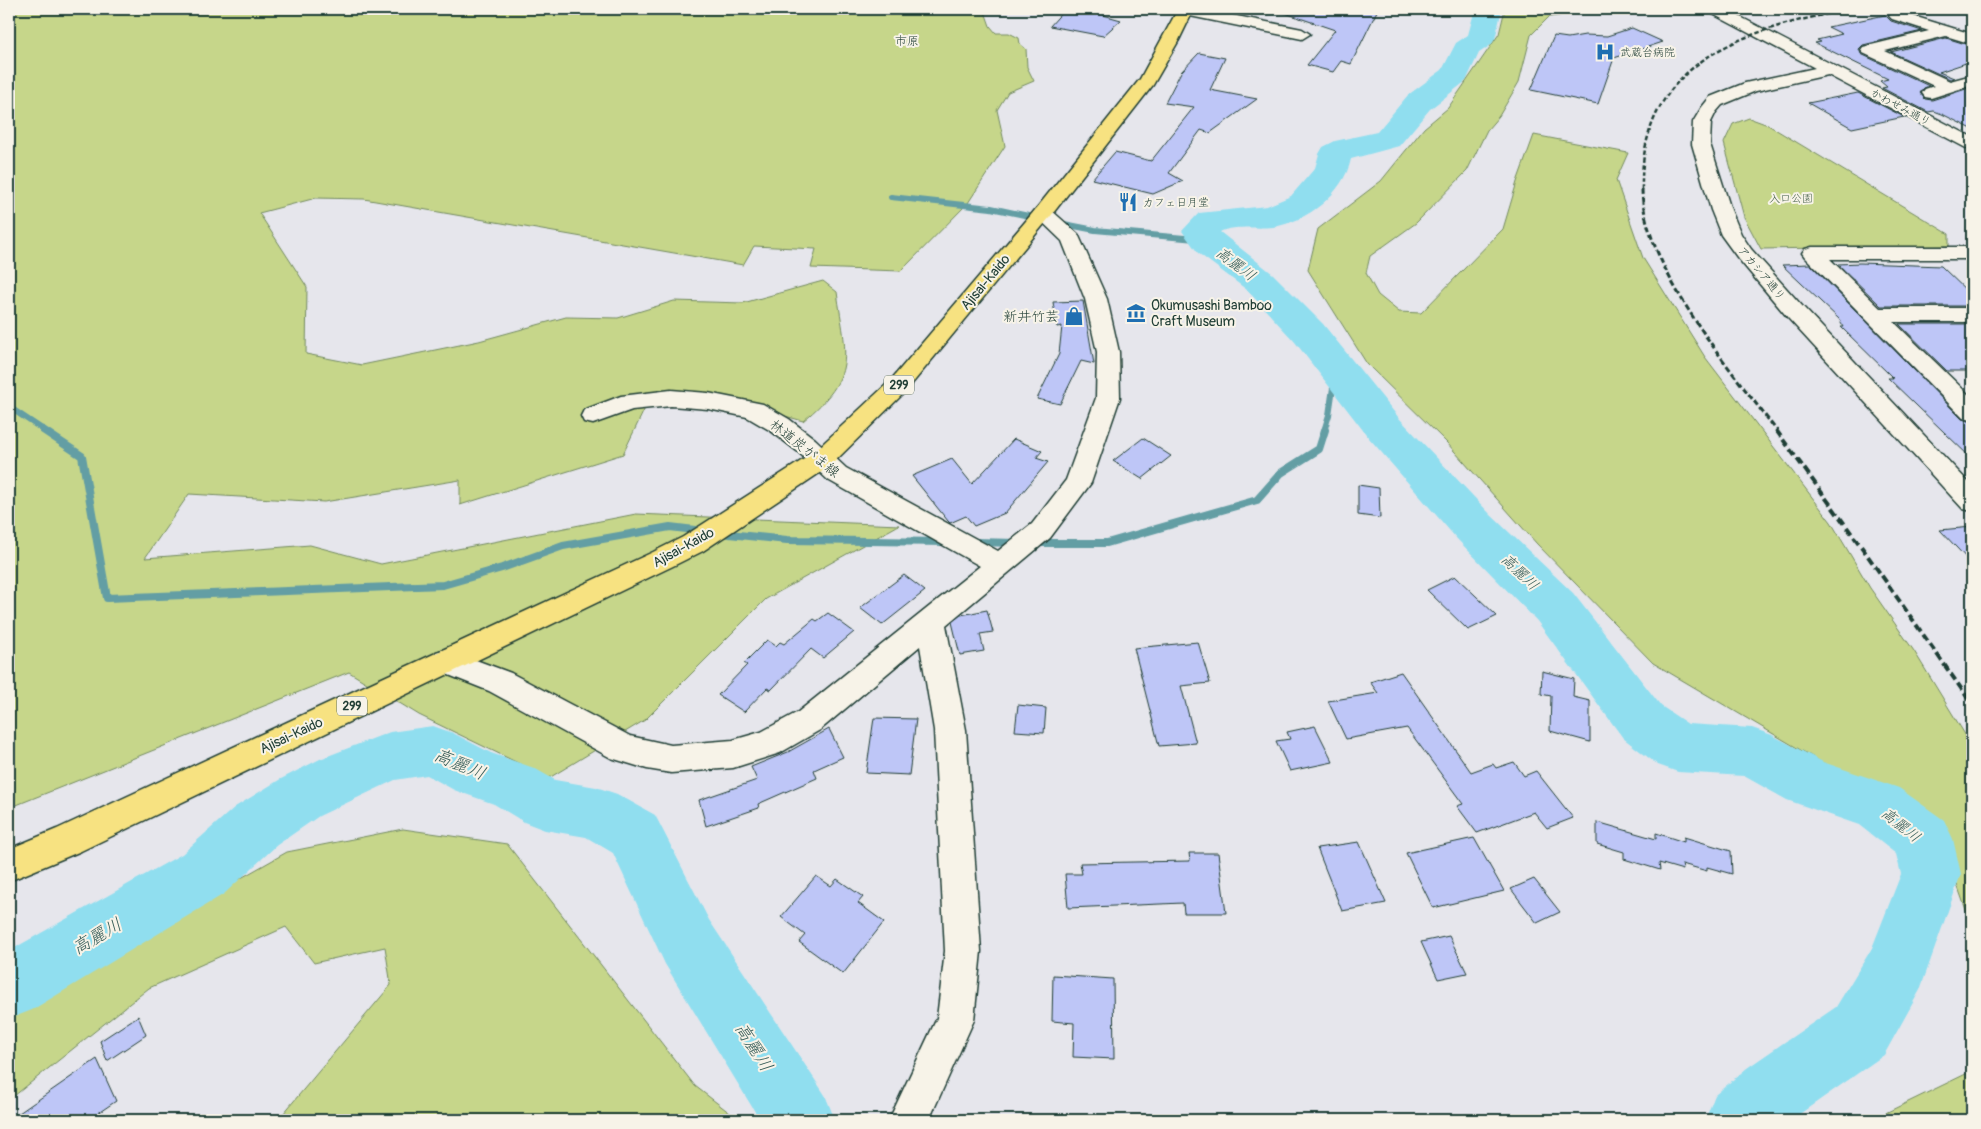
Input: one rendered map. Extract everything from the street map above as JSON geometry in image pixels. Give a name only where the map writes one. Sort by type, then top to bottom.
[{"type":"highway","name":"Ajisai-Kaido","points":[[9,865],[69,840],[693,544],[821,460],[898,386],[1040,217],[1147,81],[1172,40],[1186,10]]},
{"type":"street","name":"かわせみ通り","points":[[1714,9],[1972,144]]},
{"type":"street","points":[[1186,10],[1302,34]]},
{"type":"street","points":[[1897,16],[1942,32],[1972,39]]},
{"type":"street","points":[[1942,32],[1869,50],[1949,87]]},
{"type":"street","name":"アカシア通り","points":[[1830,70],[1742,90],[1716,101],[1708,111],[1702,122],[1701,144],[1721,210],[1731,235],[1764,276],[1972,502]]},
{"type":"street","points":[[1930,93],[1972,80]]},
{"type":"street","points":[[446,661],[500,682],[622,748],[647,756],[671,759],[733,754],[769,743],[808,721],[931,624],[1041,531],[1078,483],[1108,398],[1108,352],[1096,299],[1071,238],[1040,217]]},
{"type":"street","points":[[1972,253],[1812,253],[1972,412]]},
{"type":"street","points":[[1874,315],[1972,315]]},
{"type":"street","points":[[1944,384],[1972,384]]},
{"type":"street","name":"林道炭がま線","points":[[593,416],[629,402],[671,398],[708,401],[754,410],[780,425],[806,444],[837,474],[1001,565]]},
{"type":"street","points":[[909,1120],[932,1075],[955,1020],[962,951],[950,730],[931,624]]},
{"type":"green space","points":[[9,9],[984,9],[990,26],[996,33],[1009,33],[1019,38],[1020,44],[1026,49],[1027,67],[1034,81],[1008,92],[997,110],[1005,146],[968,203],[901,271],[811,268],[816,249],[754,246],[743,265],[364,199],[316,198],[259,213],[307,287],[306,354],[362,365],[479,341],[566,317],[618,318],[674,301],[743,303],[823,281],[837,292],[845,349],[844,364],[833,391],[803,421],[717,397],[647,404],[623,454],[460,505],[460,480],[324,502],[189,494],[145,558],[310,545],[381,564],[636,514],[899,525],[766,599],[645,720],[549,778],[419,715],[349,672],[9,808]]},
{"type":"green space","points":[[1505,9],[1579,9],[1582,13],[1549,17],[1531,35],[1519,82],[1499,116],[1487,130],[1467,171],[1416,223],[1370,256],[1366,273],[1378,295],[1399,312],[1421,313],[1503,229],[1534,135],[1628,153],[1616,180],[1643,258],[1705,357],[1831,522],[1870,588],[1914,651],[1972,746],[1972,927],[1936,825],[1864,780],[1821,762],[1653,663],[1537,544],[1447,443],[1367,364],[1308,270],[1318,229],[1381,181],[1424,128],[1448,108],[1499,34]]},
{"type":"green space","name":"入口公園","points":[[1749,118],[1768,125],[1949,234],[1949,246],[1761,249],[1744,217],[1724,143],[1733,124]]},
{"type":"green space","points":[[403,829],[507,844],[695,1086],[739,1120],[278,1120],[391,985],[385,947],[314,963],[286,927],[149,988],[9,1100],[9,1018],[68,976],[287,852]]},
{"type":"green space","points":[[1972,1071],[1972,1120],[1871,1120]]},
{"type":"building","points":[[1065,9],[1082,9],[1121,20],[1103,36],[1050,26]]},
{"type":"building","points":[[1283,9],[1378,9],[1351,64],[1341,61],[1333,72],[1307,65],[1335,30],[1282,12]]},
{"type":"building","points":[[1885,15],[1891,21],[1922,31],[1863,45],[1859,49],[1861,54],[1929,86],[1920,93],[1925,99],[1932,100],[1972,87],[1972,129],[1942,114],[1934,111],[1928,112],[1882,88],[1887,87],[1880,81],[1888,79],[1815,43],[1821,42],[1817,40],[1842,34],[1828,27]]},
{"type":"building","points":[[1632,28],[1663,42],[1614,58],[1598,104],[1531,90],[1554,36],[1568,38],[1585,35],[1607,36]]},
{"type":"building","points":[[1946,38],[1972,46],[1972,61],[1939,72],[1954,78],[1950,79],[1891,52]]},
{"type":"building","points":[[1199,53],[1225,58],[1210,90],[1257,99],[1210,133],[1201,130],[1169,173],[1183,181],[1153,194],[1092,179],[1115,152],[1151,161],[1194,107],[1165,103],[1181,72]]},
{"type":"building","points":[[1858,93],[1904,117],[1852,128],[1808,103]]},
{"type":"building","points":[[1810,264],[1962,419],[1972,422],[1972,459],[1888,378],[1893,378],[1841,327],[1844,327],[1839,319],[1782,265]]},
{"type":"building","points":[[1838,264],[1941,266],[1972,296],[1972,306],[1881,306]]},
{"type":"building","points":[[1083,301],[1094,364],[1081,361],[1060,404],[1037,399],[1059,354],[1062,326],[1057,327],[1053,302]]},
{"type":"building","points":[[1899,324],[1972,324],[1972,371],[1947,371]]},
{"type":"building","points":[[1143,438],[1171,456],[1142,479],[1113,461]]},
{"type":"building","points":[[1014,439],[1042,451],[1036,458],[1048,462],[1005,513],[974,526],[966,516],[950,523],[912,476],[952,459],[972,484]]},
{"type":"building","points":[[1358,485],[1379,488],[1380,518],[1358,515]]},
{"type":"building","points":[[1972,527],[1972,564],[1940,530]]},
{"type":"building","points":[[904,575],[925,591],[882,625],[860,608]]},
{"type":"building","points":[[1455,576],[1497,616],[1468,630],[1427,590]]},
{"type":"building","points":[[987,610],[993,632],[980,634],[984,651],[960,655],[952,622],[961,615]]},
{"type":"building","points":[[828,613],[854,632],[823,658],[811,649],[771,690],[767,688],[744,712],[718,695],[747,665],[744,663],[767,640],[776,646],[780,642],[784,644],[814,619],[817,621]]},
{"type":"building","points":[[1198,642],[1210,683],[1181,686],[1196,743],[1159,746],[1134,648]]},
{"type":"building","points":[[1542,671],[1574,679],[1573,697],[1590,701],[1590,742],[1550,731],[1551,696],[1541,694]]},
{"type":"building","points":[[1401,672],[1471,772],[1493,764],[1496,768],[1514,762],[1524,776],[1536,771],[1573,818],[1547,828],[1534,812],[1477,833],[1457,806],[1463,804],[1407,728],[1346,739],[1328,701],[1378,693],[1370,682]]},
{"type":"building","points":[[1018,705],[1046,708],[1044,733],[1015,731]]},
{"type":"building","points":[[874,718],[916,719],[909,775],[866,773]]},
{"type":"building","points":[[1315,726],[1333,762],[1290,771],[1276,741],[1290,739],[1287,732]]},
{"type":"building","points":[[829,729],[843,757],[814,770],[817,778],[758,804],[759,808],[706,826],[699,800],[757,780],[751,767],[788,752]]},
{"type":"building","points":[[1597,822],[1656,839],[1656,833],[1684,842],[1684,837],[1731,851],[1732,874],[1707,867],[1707,871],[1682,864],[1683,870],[1659,863],[1660,870],[1624,859],[1624,852],[1597,844]]},
{"type":"building","points":[[1474,838],[1504,891],[1433,908],[1406,853]]},
{"type":"building","points":[[1359,842],[1386,903],[1342,911],[1317,848]]},
{"type":"building","points":[[1189,853],[1218,853],[1226,913],[1184,913],[1183,903],[1068,908],[1065,874],[1082,874],[1080,863],[1190,861]]},
{"type":"building","points":[[816,876],[831,886],[837,879],[863,897],[858,903],[884,922],[843,974],[799,942],[805,935],[781,917]]},
{"type":"building","points":[[1534,879],[1560,912],[1537,923],[1511,889]]},
{"type":"building","points":[[1449,936],[1467,973],[1438,979],[1421,942]]},
{"type":"building","points":[[1053,975],[1113,979],[1114,1059],[1073,1057],[1074,1023],[1052,1021]]},
{"type":"building","points":[[138,1016],[146,1035],[107,1061],[100,1041]]},
{"type":"building","points":[[97,1059],[116,1101],[88,1120],[9,1120]]},
{"type":"waterway","name":"高麗川","points":[[1488,9],[1481,39],[1466,49],[1455,75],[1419,102],[1388,139],[1347,148],[1335,154],[1332,169],[1319,187],[1303,203],[1274,216],[1212,221],[1200,231],[1211,245],[1260,282],[1309,333],[1384,428],[1474,527],[1555,607],[1642,722],[1678,748],[1752,752],[1807,782],[1878,806],[1923,839],[1931,874],[1897,967],[1860,1031],[1771,1092],[1740,1120]]},
{"type":"waterway","points":[[891,197],[991,208],[1038,218]]},
{"type":"waterway","points":[[1059,223],[1095,230],[1207,240]]},
{"type":"waterway","points":[[9,304],[9,312]]},
{"type":"waterway","points":[[1324,431],[1329,415],[1336,367]]},
{"type":"waterway","points":[[9,407],[45,431]]},
{"type":"waterway","points":[[43,430],[82,456],[107,598],[443,585],[502,568],[563,546],[670,527],[703,531]]},
{"type":"waterway","points":[[1036,543],[1107,543],[1257,500],[1281,473],[1319,449],[1325,430]]},
{"type":"waterway","points":[[719,533],[787,540],[947,542]]},
{"type":"waterway","points":[[974,542],[1017,543]]},
{"type":"waterway","name":"高麗川","points":[[9,987],[203,874],[256,826],[299,798],[340,777],[390,756],[433,750],[474,772],[514,786],[545,804],[596,813],[634,834],[687,942],[800,1120]]},
{"type":"railway","points":[[1642,189],[1646,145],[1659,109],[1679,80],[1706,58],[1738,41],[1774,27],[1853,9]]},
{"type":"railway","points":[[1642,189],[1646,219],[1657,251],[1673,284],[1714,348],[1777,431]]},
{"type":"railway","points":[[1776,430],[1863,549],[1972,704]]},
{"type":"place","name":"武蔵台病院","points":[[1605,52]]},
{"type":"place","name":"カフェ日月堂","points":[[1128,202]]},
{"type":"place","name":"Okumusashi Bamboo Craft Museum","points":[[1136,313]]},
{"type":"place","name":"新井竹芸","points":[[1074,316]]},
{"type":"district","name":"市原","points":[[907,41]]}]
